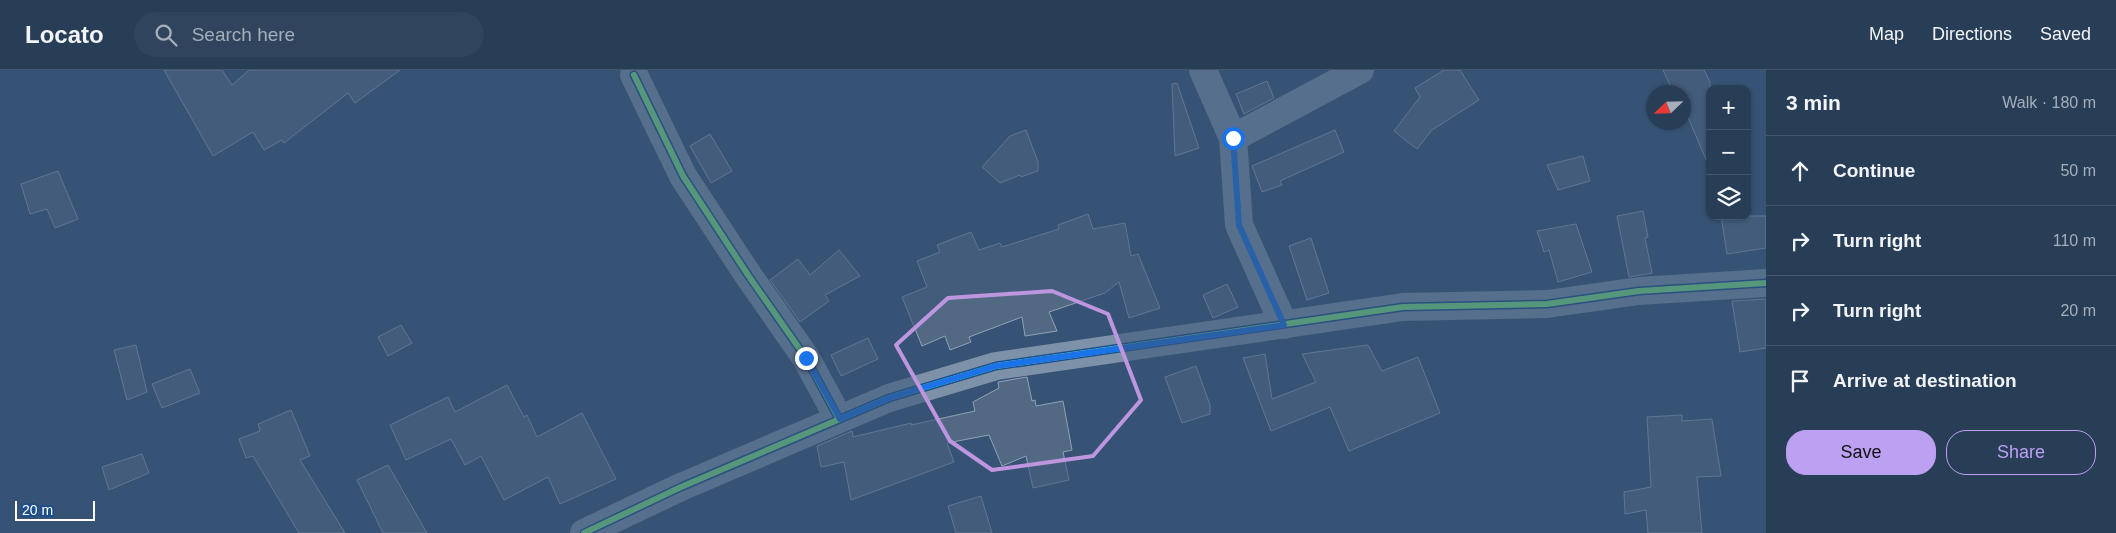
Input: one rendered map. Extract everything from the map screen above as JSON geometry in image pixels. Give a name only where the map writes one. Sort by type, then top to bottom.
[{"type":"street","points":[[1203,70],[1233,138],[1239,225],[1284,325]]},
{"type":"street","points":[[1233,138],[1360,70]]},
{"type":"street","points":[[634,76],[683,176],[748,275],[806,358],[840,419]]},
{"type":"street","points":[[584,533],[681,487],[889,398],[996,366],[1403,307],[1547,304],[1639,290],[1766,283]]},
{"type":"highlighted area","points":[[1052,291],[1108,314],[1141,400],[1093,456],[992,470],[950,441],[896,345],[948,298]]},
{"type":"building","points":[[164,70],[222,70],[232,85],[249,70],[400,70],[355,103],[348,93],[284,143],[282,140],[264,150],[253,132],[213,156]]},
{"type":"building","points":[[1444,70],[1460,70],[1479,100],[1432,130],[1417,149],[1394,131],[1420,97],[1415,88]]},
{"type":"building","points":[[1663,70],[1704,70],[1710,82],[1710,85],[1706,85],[1706,160],[1691,124],[1691,85],[1670,85]]},
{"type":"building","points":[[1267,81],[1274,98],[1244,114],[1236,94]]},
{"type":"building","points":[[1177,83],[1199,148],[1175,156],[1172,84]]},
{"type":"building","points":[[1026,130],[1038,162],[1038,171],[1021,177],[1020,175],[1000,183],[982,167],[1010,136]]},
{"type":"building","points":[[1335,130],[1344,152],[1280,181],[1282,185],[1262,192],[1252,166]]},
{"type":"building","points":[[710,134],[732,171],[711,183],[690,146]]},
{"type":"building","points":[[1583,156],[1590,181],[1558,190],[1547,165]]},
{"type":"building","points":[[58,171],[78,219],[55,228],[47,209],[30,214],[21,184]]},
{"type":"building","points":[[1643,211],[1648,237],[1645,238],[1652,273],[1629,277],[1617,216]]},
{"type":"building","points":[[1088,214],[1093,229],[1125,223],[1131,256],[1138,254],[1160,308],[1129,318],[1119,282],[1105,293],[1049,312],[1057,331],[1025,336],[1022,317],[969,337],[971,342],[950,350],[945,336],[922,346],[902,297],[927,287],[917,261],[940,252],[937,245],[971,232],[979,250],[1000,243],[1002,247],[1059,229],[1058,225]]},
{"type":"building","points":[[1751,216],[1766,216],[1766,248],[1727,254],[1722,220],[1751,220]]},
{"type":"building","points":[[1576,224],[1592,272],[1558,282],[1549,250],[1544,252],[1537,231]]},
{"type":"building","points":[[1311,238],[1329,293],[1307,300],[1289,246]]},
{"type":"building","points":[[839,250],[860,276],[825,295],[829,301],[800,322],[770,280],[798,259],[810,275]]},
{"type":"building","points":[[1227,284],[1238,307],[1213,318],[1203,295]]},
{"type":"building","points":[[1766,299],[1766,348],[1740,352],[1732,301]]},
{"type":"building","points":[[401,325],[412,343],[388,356],[378,337]]},
{"type":"building","points":[[868,338],[878,359],[841,376],[831,355]]},
{"type":"building","points":[[136,345],[147,392],[127,400],[114,350]]},
{"type":"building","points":[[1368,345],[1382,371],[1418,357],[1440,413],[1349,451],[1330,407],[1271,431],[1243,358],[1265,354],[1272,399],[1316,382],[1302,354]]},
{"type":"building","points":[[1196,366],[1210,405],[1210,414],[1182,423],[1165,377]]},
{"type":"building","points":[[190,369],[200,393],[162,408],[152,384]]},
{"type":"building","points":[[1027,377],[1032,401],[1035,400],[1036,406],[1063,401],[1072,450],[1063,452],[1069,480],[1033,488],[1026,456],[1002,466],[989,435],[947,443],[954,462],[851,500],[844,462],[821,467],[817,446],[852,431],[853,437],[911,423],[911,425],[975,411],[973,402],[999,388],[998,382]]},
{"type":"building","points":[[507,385],[524,417],[527,415],[537,437],[582,413],[616,479],[560,504],[548,477],[504,500],[481,456],[465,465],[451,439],[406,460],[390,425],[448,397],[455,412]]},
{"type":"building","points":[[291,410],[310,456],[300,460],[345,533],[299,533],[253,456],[246,458],[239,439],[260,431],[258,424]]},
{"type":"building","points":[[1682,415],[1682,421],[1712,419],[1721,476],[1697,477],[1702,533],[1648,533],[1646,510],[1625,514],[1624,492],[1651,487],[1647,417]]},
{"type":"building","points":[[142,454],[149,473],[109,490],[102,467]]},
{"type":"building","points":[[388,465],[427,533],[383,533],[357,480]]},
{"type":"building","points":[[981,496],[992,533],[956,533],[948,506]]},
{"type":"cycle path","points":[[634,75],[683,176],[748,275],[806,358],[839,419]]},
{"type":"cycle path","points":[[584,533],[681,487],[889,398],[996,366],[1403,307],[1547,304],[1639,291],[1766,283]]},
{"type":"route","points":[[806,358],[840,419],[889,398],[996,366],[1284,325],[1239,225],[1233,138]]}]
